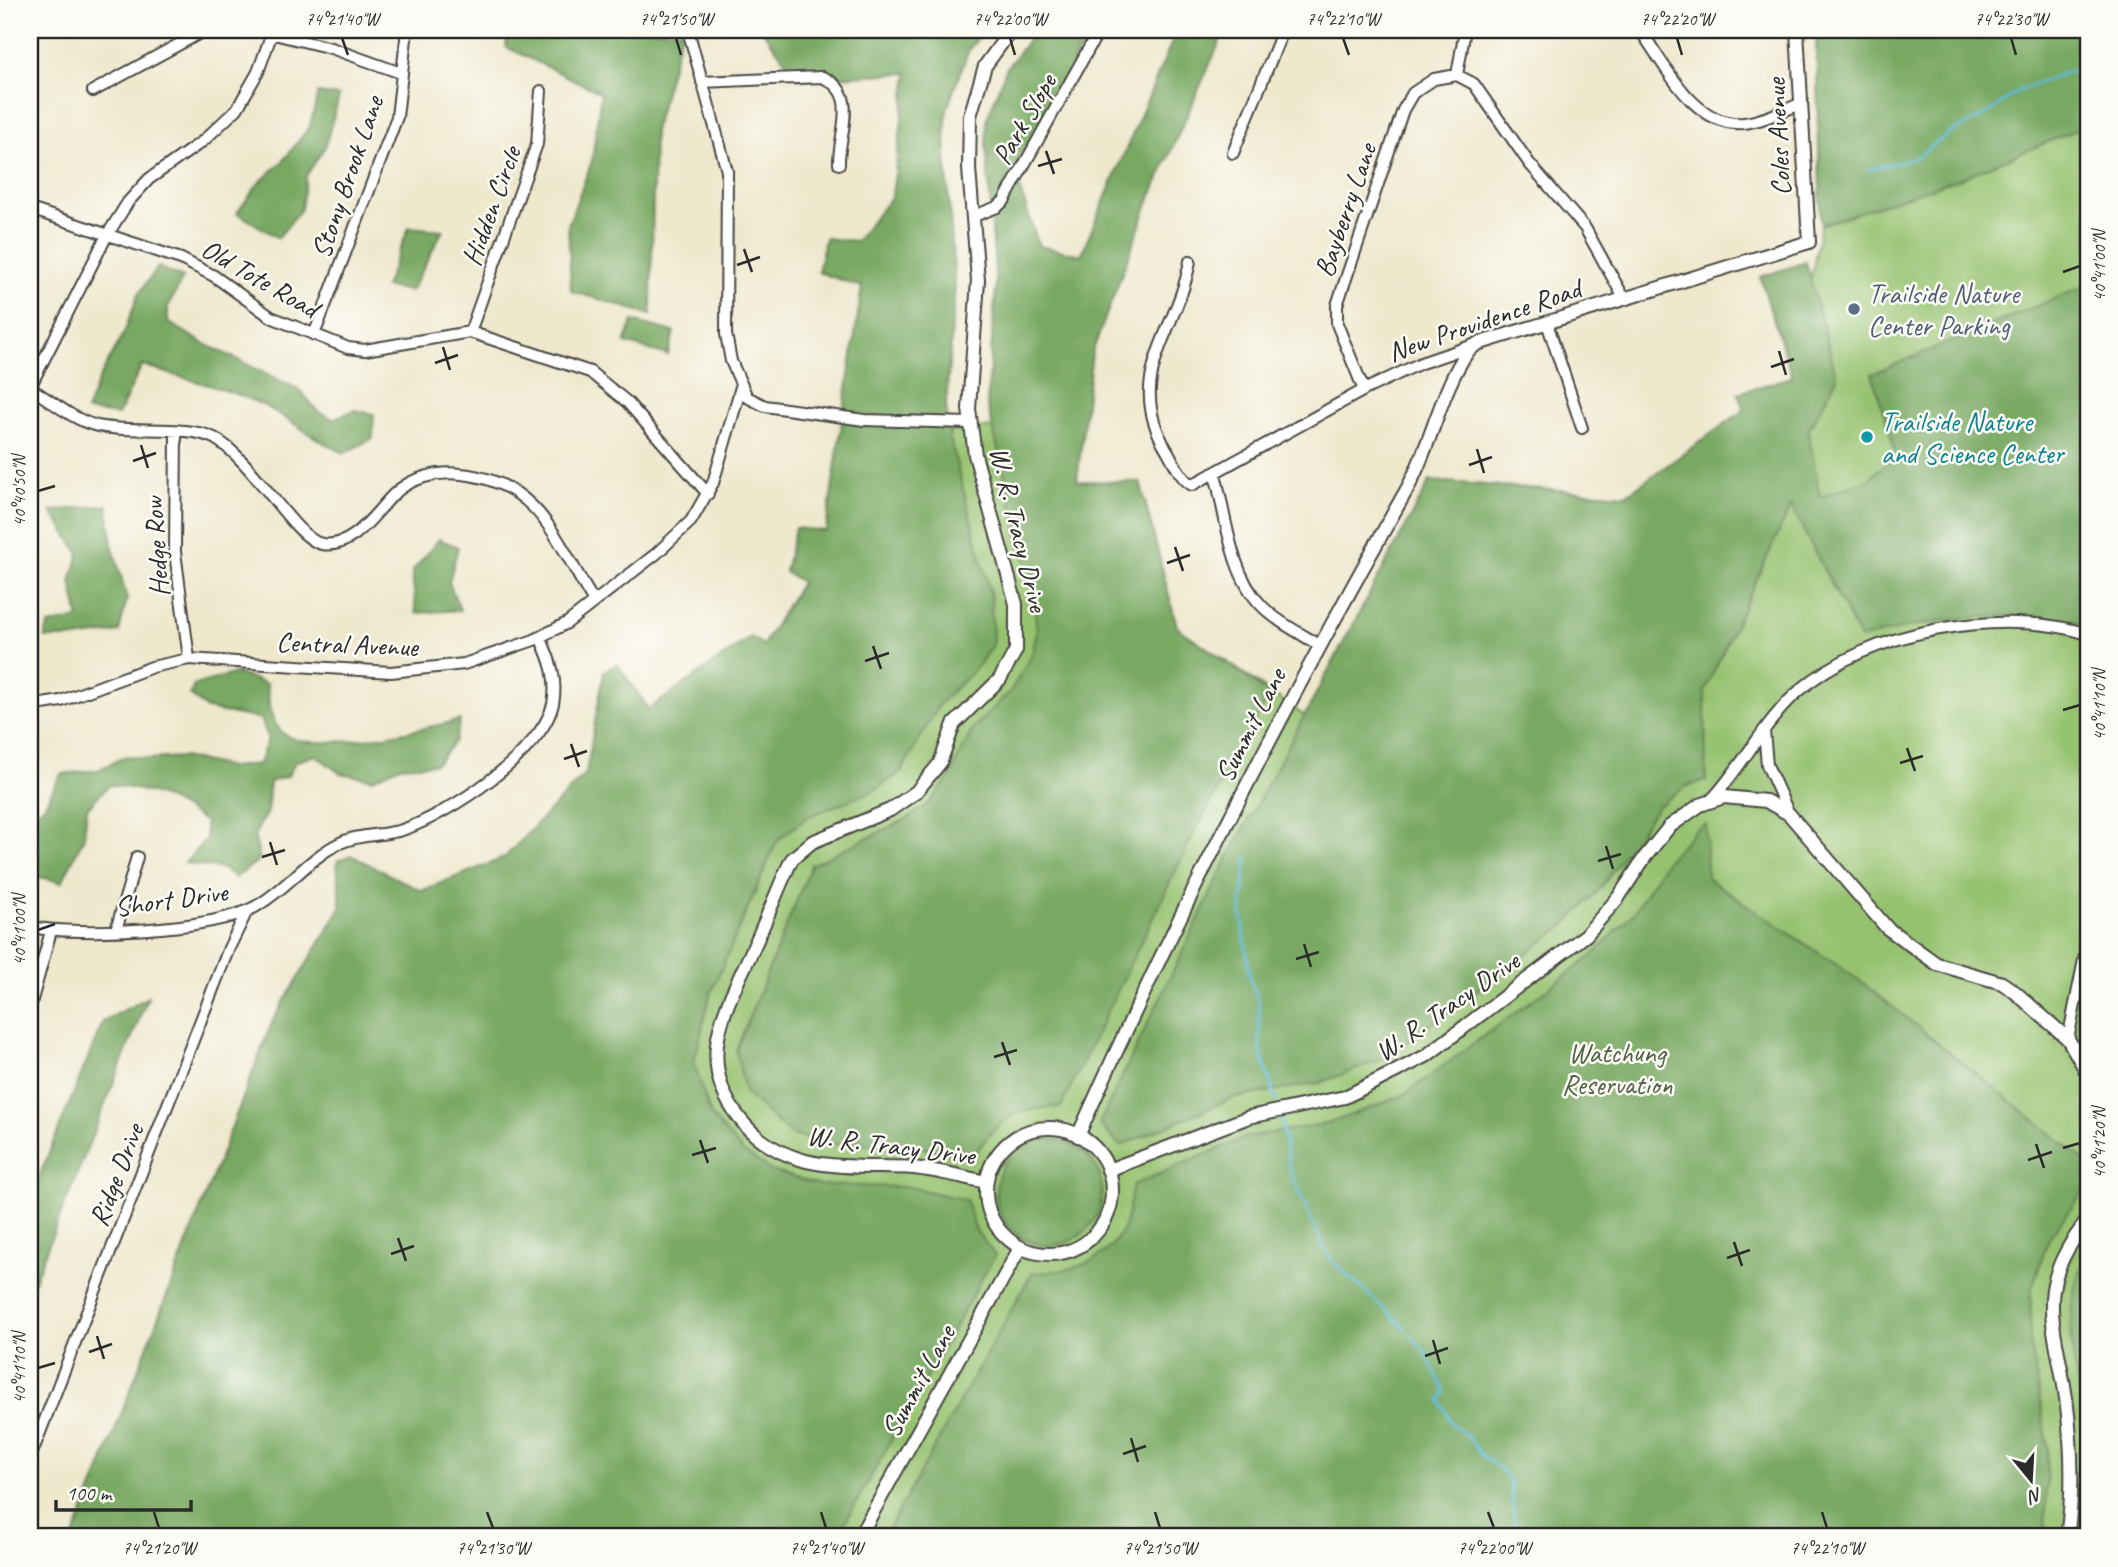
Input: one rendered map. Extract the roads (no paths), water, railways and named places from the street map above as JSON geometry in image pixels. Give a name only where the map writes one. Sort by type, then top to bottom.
[{"type":"street","points":[[93,91],[198,34],[216,30]]},
{"type":"street","points":[[258,30],[273,31],[331,48],[401,73]]},
{"type":"street","name":"Stony Brook Lane","points":[[314,335],[397,117],[407,30]]},
{"type":"street","points":[[688,30],[729,182],[724,318],[728,348],[747,397],[765,406],[872,420],[969,423]]},
{"type":"street","name":"W. R. Tracy Drive","points":[[986,1182],[914,1168],[830,1165],[788,1156],[770,1147],[748,1129],[730,1108],[718,1079],[715,1062],[721,1021],[792,859],[812,842],[890,810],[916,792],[940,763],[954,724],[1000,679],[1012,660],[1018,640],[1016,604],[969,423],[970,362],[978,280],[968,156],[972,104],[985,66],[1011,30]]},
{"type":"street","name":"Park Slope","points":[[974,216],[997,208],[1003,201],[1099,30]]},
{"type":"street","points":[[1233,153],[1283,30]]},
{"type":"street","points":[[1465,30],[1457,75],[1480,89],[1529,163],[1585,228],[1624,298]]},
{"type":"street","points":[[1640,30],[1697,106],[1717,119],[1746,123],[1800,104]]},
{"type":"street","name":"Coles Avenue","points":[[1797,30],[1809,242]]},
{"type":"street","points":[[273,31],[258,72],[237,109],[203,141],[149,179],[128,202],[106,237],[30,387],[91,424],[213,437],[238,454],[302,534],[324,544],[348,540],[395,493],[425,477],[452,473],[495,479],[521,493],[535,507],[594,602]]},
{"type":"street","name":"Bayberry Lane","points":[[1364,390],[1338,324],[1337,305],[1403,110],[1413,93],[1427,82],[1442,76],[1457,75]]},
{"type":"street","points":[[702,82],[822,77],[829,80],[842,92],[846,106],[839,144],[839,164]]},
{"type":"street","name":"Hidden Circle","points":[[470,332],[537,144],[541,91]]},
{"type":"street","name":"Old Tote Road","points":[[30,209],[106,237],[181,259],[214,276],[271,317],[314,335],[365,350],[470,332],[590,372],[627,402],[708,494]]},
{"type":"street","name":"New Providence Road","points":[[1190,261],[1150,377],[1148,398],[1150,416],[1158,435],[1185,480],[1192,485],[1364,390],[1421,363],[1809,242]]},
{"type":"street","points":[[1547,324],[1582,428]]},
{"type":"street","name":"Summit Lane","points":[[1078,1136],[1146,983],[1319,646],[1412,481],[1464,358],[1477,344]]},
{"type":"street","name":"Central Avenue","points":[[30,706],[61,701],[152,667],[189,659],[391,672],[464,664],[540,637],[567,623],[684,529],[708,494],[741,387]]},
{"type":"street","name":"Hedge Row","points":[[176,432],[175,552],[189,659]]},
{"type":"street","points":[[1215,474],[1239,570],[1248,587],[1266,610],[1319,646]]},
{"type":"street","name":"W. R. Tracy Drive","points":[[1108,1170],[1249,1117],[1345,1097],[1426,1056],[1586,935],[1618,898],[1657,840],[1687,813],[1712,799],[1786,704],[1814,679],[1837,664],[1887,642],[1954,628],[2008,623],[2055,626],[2088,634]]},
{"type":"street","name":"Short Drive","points":[[30,927],[51,931],[116,930],[216,920],[247,911],[270,898],[341,842],[403,829],[425,820],[477,789],[526,748],[544,727],[554,695],[553,670],[540,637]]},
{"type":"street","points":[[1764,731],[1767,765],[1789,814]]},
{"type":"street","points":[[1712,799],[1752,798],[1778,806],[1789,814],[1843,880],[1900,939],[1937,964],[2003,983],[2046,1017],[2068,1039],[2088,1074]]},
{"type":"street","points":[[116,930],[138,857]]},
{"type":"street","name":"Ridge Drive","points":[[30,1458],[229,948],[247,911]]},
{"type":"street","points":[[30,1007],[51,931]]},
{"type":"street","points":[[2068,1039],[2088,940]]},
{"type":"street","points":[[1039,1129],[1059,1129],[1078,1136],[1091,1144],[1108,1170],[1112,1191],[1108,1212],[1098,1231],[1082,1245],[1062,1253],[1041,1254],[1020,1248],[1004,1237],[992,1221],[986,1202],[986,1182],[998,1155],[1020,1135],[1039,1129]]},
{"type":"street","points":[[2067,1537],[2072,1471],[2069,1424],[2053,1337],[2051,1303],[2064,1257],[2088,1220]]},
{"type":"street","name":"Summit Lane","points":[[859,1537],[1020,1248]]},
{"type":"waterway","points":[[1868,170],[1917,157],[1948,134],[1987,114],[2018,91],[2088,64]]},
{"type":"waterway","points":[[1247,858],[1241,912],[1250,978],[1259,1003],[1260,1051],[1277,1102]]},
{"type":"waterway","points":[[1281,1117],[1290,1170],[1323,1246],[1333,1262],[1406,1329]]},
{"type":"waterway","points":[[1410,1335],[1424,1350],[1443,1388],[1445,1393],[1440,1400],[1452,1424],[1468,1437],[1482,1456],[1502,1470],[1510,1481],[1516,1537]]},
{"type":"place","name":"Trailside Nature Center Parking","points":[[1854,309]]},
{"type":"place","name":"Trailside Nature and Science Center","points":[[1867,437]]},
{"type":"park label","name":"Watchung Reservation","points":[[1617,1068]]}]
